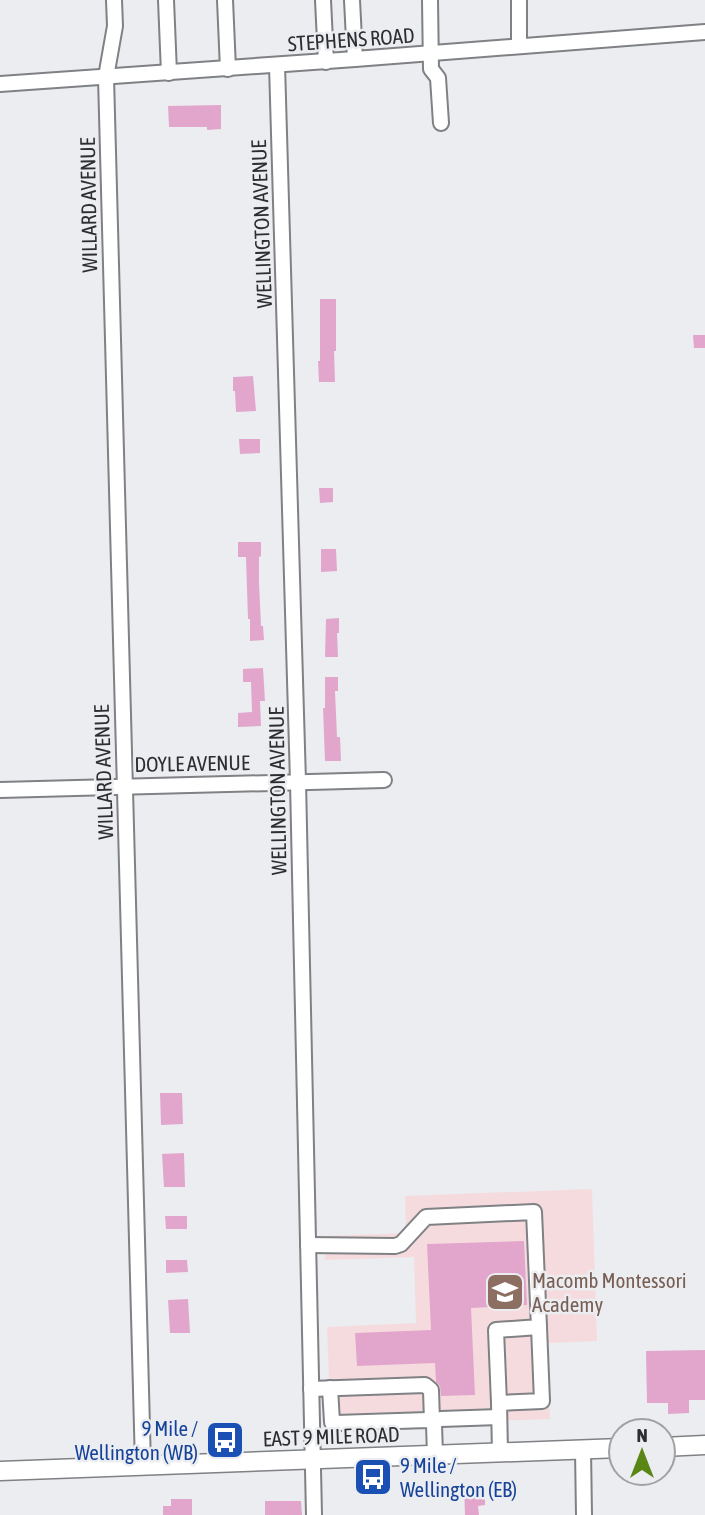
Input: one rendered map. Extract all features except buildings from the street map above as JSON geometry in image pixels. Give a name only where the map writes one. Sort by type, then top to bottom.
[{"type":"main road","points":[[677,1446],[705,1445]]},
{"type":"main road","name":"EAST 9 MILE ROAD","points":[[0,1471],[607,1449]]},
{"type":"street","name":"WILLARD AVENUE","points":[[114,0],[115,26],[106,77],[143,1465]]},
{"type":"street","points":[[166,0],[169,73]]},
{"type":"street","points":[[225,0],[228,69]]},
{"type":"street","points":[[323,0],[326,62]]},
{"type":"street","points":[[352,0],[355,60]]},
{"type":"street","points":[[430,0],[431,69],[438,78],[441,123]]},
{"type":"street","points":[[519,0],[520,46]]},
{"type":"street","name":"STEPHENS ROAD","points":[[0,84],[355,60],[705,32]]},
{"type":"street","name":"WELLINGTON AVENUE","points":[[277,65],[298,782],[314,1515]]},
{"type":"street","name":"DOYLE AVENUE","points":[[0,790],[384,780]]},
{"type":"street","points":[[308,1245],[395,1246],[401,1244],[426,1217],[534,1212],[542,1401],[432,1421],[336,1423],[332,1422],[330,1388]]},
{"type":"street","points":[[500,1453],[496,1330],[538,1327]]},
{"type":"street","points":[[311,1389],[428,1385],[435,1455]]},
{"type":"street","points":[[583,1450],[584,1515]]},
{"type":"shaded area","name":"Macomb Montessori Academy","points":[[592,1189],[597,1341],[547,1343],[550,1419],[331,1427],[327,1327],[416,1323],[414,1257],[325,1260],[324,1236],[406,1233],[405,1196]]},
{"type":"place","name":"Macomb Montessori Academy","points":[[505,1292]]},
{"type":"place","name":"9 Mile / Wellington (WB)","points":[[225,1440]]},
{"type":"place","name":"9 Mile / Wellington (EB)","points":[[373,1477]]}]
